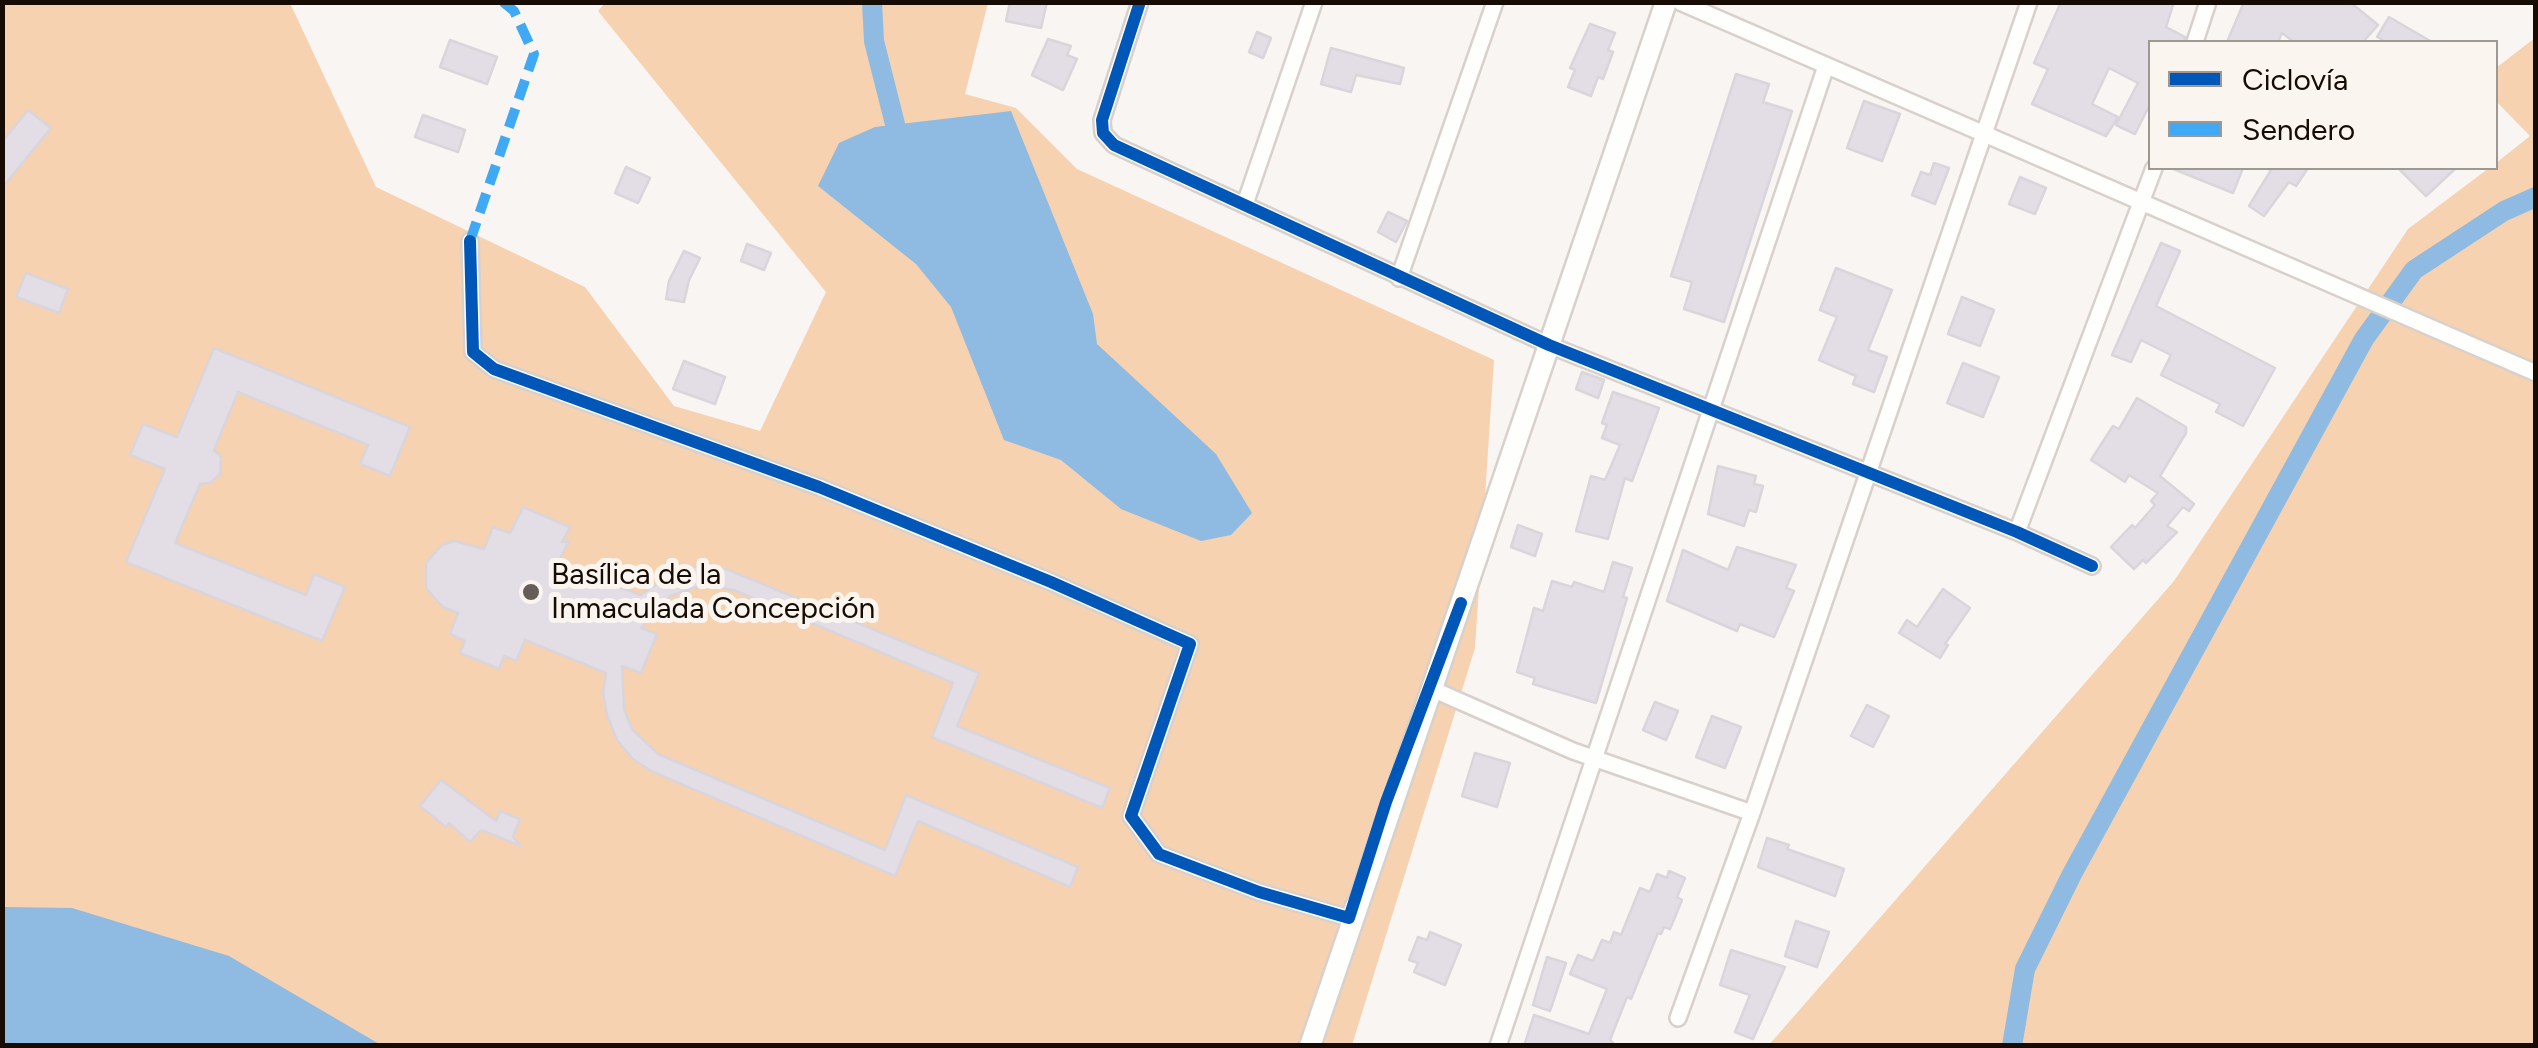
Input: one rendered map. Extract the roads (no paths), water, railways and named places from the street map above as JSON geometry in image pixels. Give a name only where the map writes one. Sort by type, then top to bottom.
[{"type":"street","points":[[1140,2],[1102,120],[1103,133],[1114,145],[1549,345],[2017,532],[2092,566]]},
{"type":"street","points":[[1245,204],[1314,2]]},
{"type":"street","points":[[1398,278],[1495,2]]},
{"type":"street","points":[[1310,1046],[1666,2]]},
{"type":"street","points":[[1680,2],[2536,374]]},
{"type":"street","points":[[1678,1018],[1752,813],[2029,2]]},
{"type":"street","points":[[2196,40],[2208,2]]},
{"type":"street","points":[[1498,1046],[1826,66]]},
{"type":"street","points":[[2017,532],[2153,170]]},
{"type":"street","points":[[470,241],[473,352],[494,368],[819,487],[1190,644],[1131,816],[1159,854],[1259,892],[1349,918],[1386,802],[1461,603]]},
{"type":"street","points":[[1432,690],[1594,758],[1752,813]]},
{"type":"water","points":[[1011,111],[1093,314],[1097,344],[1216,454],[1252,513],[1231,535],[1201,541],[1121,509],[1061,460],[1004,440],[951,307],[916,264],[818,186],[839,143],[875,127]]},
{"type":"water","points":[[3,907],[72,908],[229,956],[381,1045],[3,1045]]},
{"type":"waterway","points":[[872,2],[874,41],[895,124]]},
{"type":"waterway","points":[[2012,1046],[2025,969],[2072,874],[2364,339],[2414,270],[2504,211],[2536,197]]},
{"type":"place","name":"Basílica de la Inmaculada Concepción","points":[[531,592]]}]
